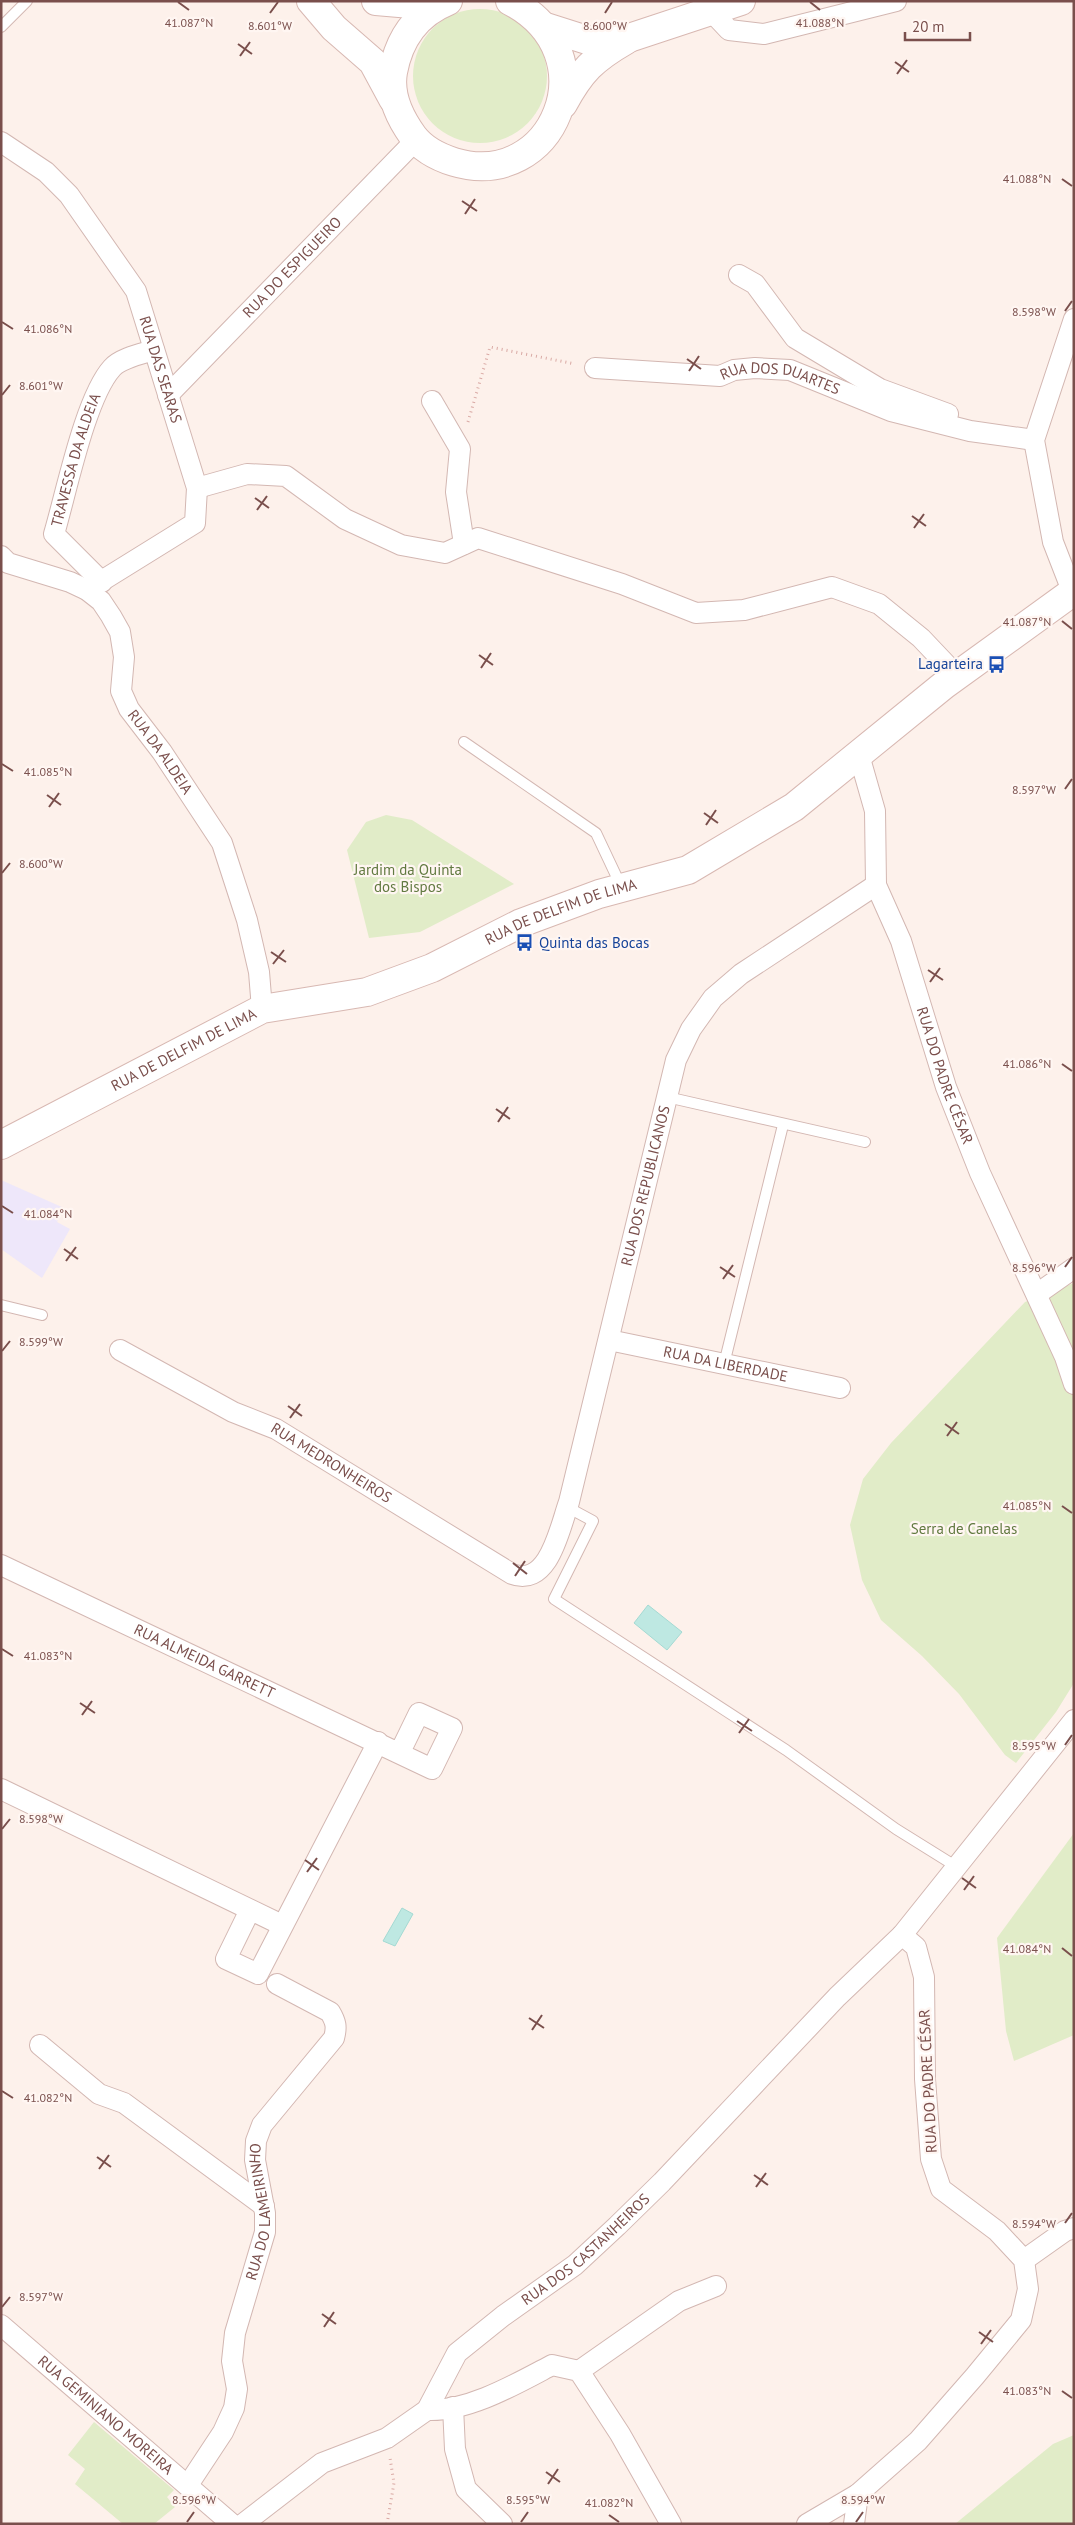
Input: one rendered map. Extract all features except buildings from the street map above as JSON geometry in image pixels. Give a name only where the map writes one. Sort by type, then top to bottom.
[{"type":"main road","points":[[311,1],[334,28],[373,62],[395,102],[403,123],[416,140],[440,158],[468,166],[496,165],[523,154],[545,135],[576,81],[597,57],[629,38]]},
{"type":"main road","points":[[376,1],[411,4],[428,1]]},
{"type":"main road","points":[[395,102],[392,75],[398,48],[412,25],[433,7],[448,1]]},
{"type":"main road","points":[[510,1],[528,11],[546,27],[560,53],[564,82],[559,110]]},
{"type":"main road","points":[[546,27],[590,42],[629,38],[741,1]]},
{"type":"main road","name":"RUA DE DELFIM DE LIMA","points":[[1,1145],[262,1009],[367,992],[432,968],[520,923],[599,894],[688,870],[794,807],[957,676],[1074,593]]},
{"type":"street","points":[[711,11],[729,30],[764,34],[896,1]]},
{"type":"street","name":"RUA DO ESPIGUEIRO","points":[[168,395],[416,140]]},
{"type":"street","name":"RUA DAS SEARAS","points":[[1,142],[46,172],[69,194],[136,291],[197,488],[195,524],[95,586]]},
{"type":"street","points":[[739,275],[755,284],[795,338],[880,389],[947,414],[1003,429],[1013,436]]},
{"type":"street","points":[[1074,318],[1034,440],[1053,542],[1074,593]]},
{"type":"street","name":"TRAVESSA DA ALDEIA","points":[[95,586],[54,534],[86,419],[98,393],[112,368],[154,350]]},
{"type":"street","name":"RUA DOS DUARTES","points":[[595,368],[720,376],[734,370],[755,368],[790,370],[892,411],[970,431],[1034,440]]},
{"type":"street","points":[[432,401],[460,449],[456,492],[464,544]]},
{"type":"street","points":[[197,488],[247,474],[286,476],[345,519],[401,545],[444,553],[478,538],[622,584],[696,613],[744,610],[832,588],[879,604],[921,638],[957,676]]},
{"type":"street","name":"RUA DA ALDEIA","points":[[1,556],[8,563],[70,582],[95,586],[101,601],[120,632],[124,657],[121,691],[129,709],[162,752],[222,843],[247,920],[258,972],[262,1009]]},
{"type":"street","name":"RUA DO PADRE CÉSAR","points":[[859,755],[875,811],[876,885],[901,941],[946,1087],[980,1173],[1037,1294],[1065,1357],[1074,1384]]},
{"type":"street","name":"RUA DOS REPUBLICANOS","points":[[539,1570],[550,1555],[567,1508],[676,1060],[682,1045],[712,998],[741,974],[876,885]]},
{"type":"street","points":[[1037,1294],[1074,1268]]},
{"type":"street","name":"RUA DA LIBERDADE","points":[[609,1340],[840,1388]]},
{"type":"street","name":"RUA MEDRONHEIROS","points":[[120,1350],[233,1412],[276,1429],[512,1574],[526,1577],[539,1570]]},
{"type":"street","name":"RUA ALMEIDA GARRETT","points":[[3,1566],[400,1752]]},
{"type":"street","points":[[902,1935],[1074,1720]]},
{"type":"street","points":[[250,1910],[226,1959],[258,1974],[378,1742]]},
{"type":"street","points":[[1,1789],[282,1925]]},
{"type":"street","name":"RUA DO PADRE CÉSAR","points":[[902,1935],[916,1947],[924,1977],[925,2079],[931,2159],[941,2189],[997,2231],[1024,2260]]},
{"type":"street","name":"RUA DOS CASTANHEIROS","points":[[243,2524],[322,2463],[387,2438],[427,2410],[457,2353],[502,2316],[575,2265],[617,2226],[662,2182],[837,1997],[902,1935]]},
{"type":"street","name":"RUA DO LAMEIRINHO","points":[[188,2485],[223,2432],[234,2408],[237,2389],[232,2361],[235,2333],[265,2232],[264,2206],[255,2160],[256,2141],[262,2125],[334,2038],[337,2029],[335,2020],[330,2012],[277,1984]]},
{"type":"street","points":[[40,2045],[100,2094],[124,2103],[264,2206]]},
{"type":"street","points":[[807,2524],[858,2494],[918,2441],[1021,2320],[1028,2289],[1024,2260],[1065,2231],[1074,2228]]},
{"type":"street","points":[[578,2371],[679,2301],[716,2286]]},
{"type":"street","name":"RUA GEMINIANO MOREIRA","points":[[1,2325],[232,2524]]},
{"type":"street","points":[[427,2410],[444,2410],[508,2388],[552,2365],[578,2371],[620,2434],[672,2524]]},
{"type":"street","points":[[453,2407],[455,2449],[466,2489],[502,2524]]},
{"type":"street","points":[[854,2524],[858,2494]]},
{"type":"lane","points":[[1,27],[27,1]]},
{"type":"lane","points":[[464,742],[596,833],[622,888]]},
{"type":"lane","points":[[667,1097],[783,1125],[865,1142]]},
{"type":"lane","points":[[724,1364],[783,1125]]},
{"type":"lane","points":[[1,1305],[42,1315]]},
{"type":"lane","points":[[567,1508],[593,1522],[554,1599],[786,1750],[896,1829],[957,1867]]},
{"type":"path","points":[[460,449],[490,347],[595,368]]},
{"type":"path","points":[[387,2438],[394,2483],[387,2524]]},
{"type":"shaded area","points":[[1,1180],[64,1208],[57,1222],[70,1229],[42,1278],[1,1249]]},
{"type":"green space","points":[[480,9],[506,14],[517,20],[527,29],[536,39],[542,50],[547,76],[542,102],[536,113],[527,123],[517,132],[506,138],[480,143],[454,138],[443,132],[433,123],[424,113],[418,102],[413,76],[418,50],[424,39],[433,29],[443,20],[454,14]]},
{"type":"green space","name":"Jardim da Quinta dos Bispos","points":[[386,815],[412,820],[514,884],[420,932],[369,938],[347,850],[366,822]]},
{"type":"green space","name":"Serra de Canelas","points":[[1074,1283],[1074,1683],[1056,1712],[1016,1763],[1005,1755],[959,1694],[922,1656],[881,1620],[862,1580],[850,1525],[863,1479],[891,1443],[1025,1302]]},
{"type":"green space","points":[[1074,1833],[1074,2035],[1014,2061],[1006,2031],[997,1938]]},
{"type":"green space","points":[[94,2422],[174,2490],[167,2497],[175,2507],[154,2524],[123,2524],[75,2484],[85,2469],[68,2455]]},
{"type":"green space","points":[[1074,2435],[1074,2524],[955,2524],[1053,2444]]},
{"type":"water","points":[[648,1605],[682,1632],[667,1650],[634,1623]]},
{"type":"water","points":[[402,1908],[413,1914],[395,1946],[383,1941]]},
{"type":"place","name":"Lagarteira","points":[[997,664]]},
{"type":"place","name":"Quinta das Bocas","points":[[525,943]]}]
